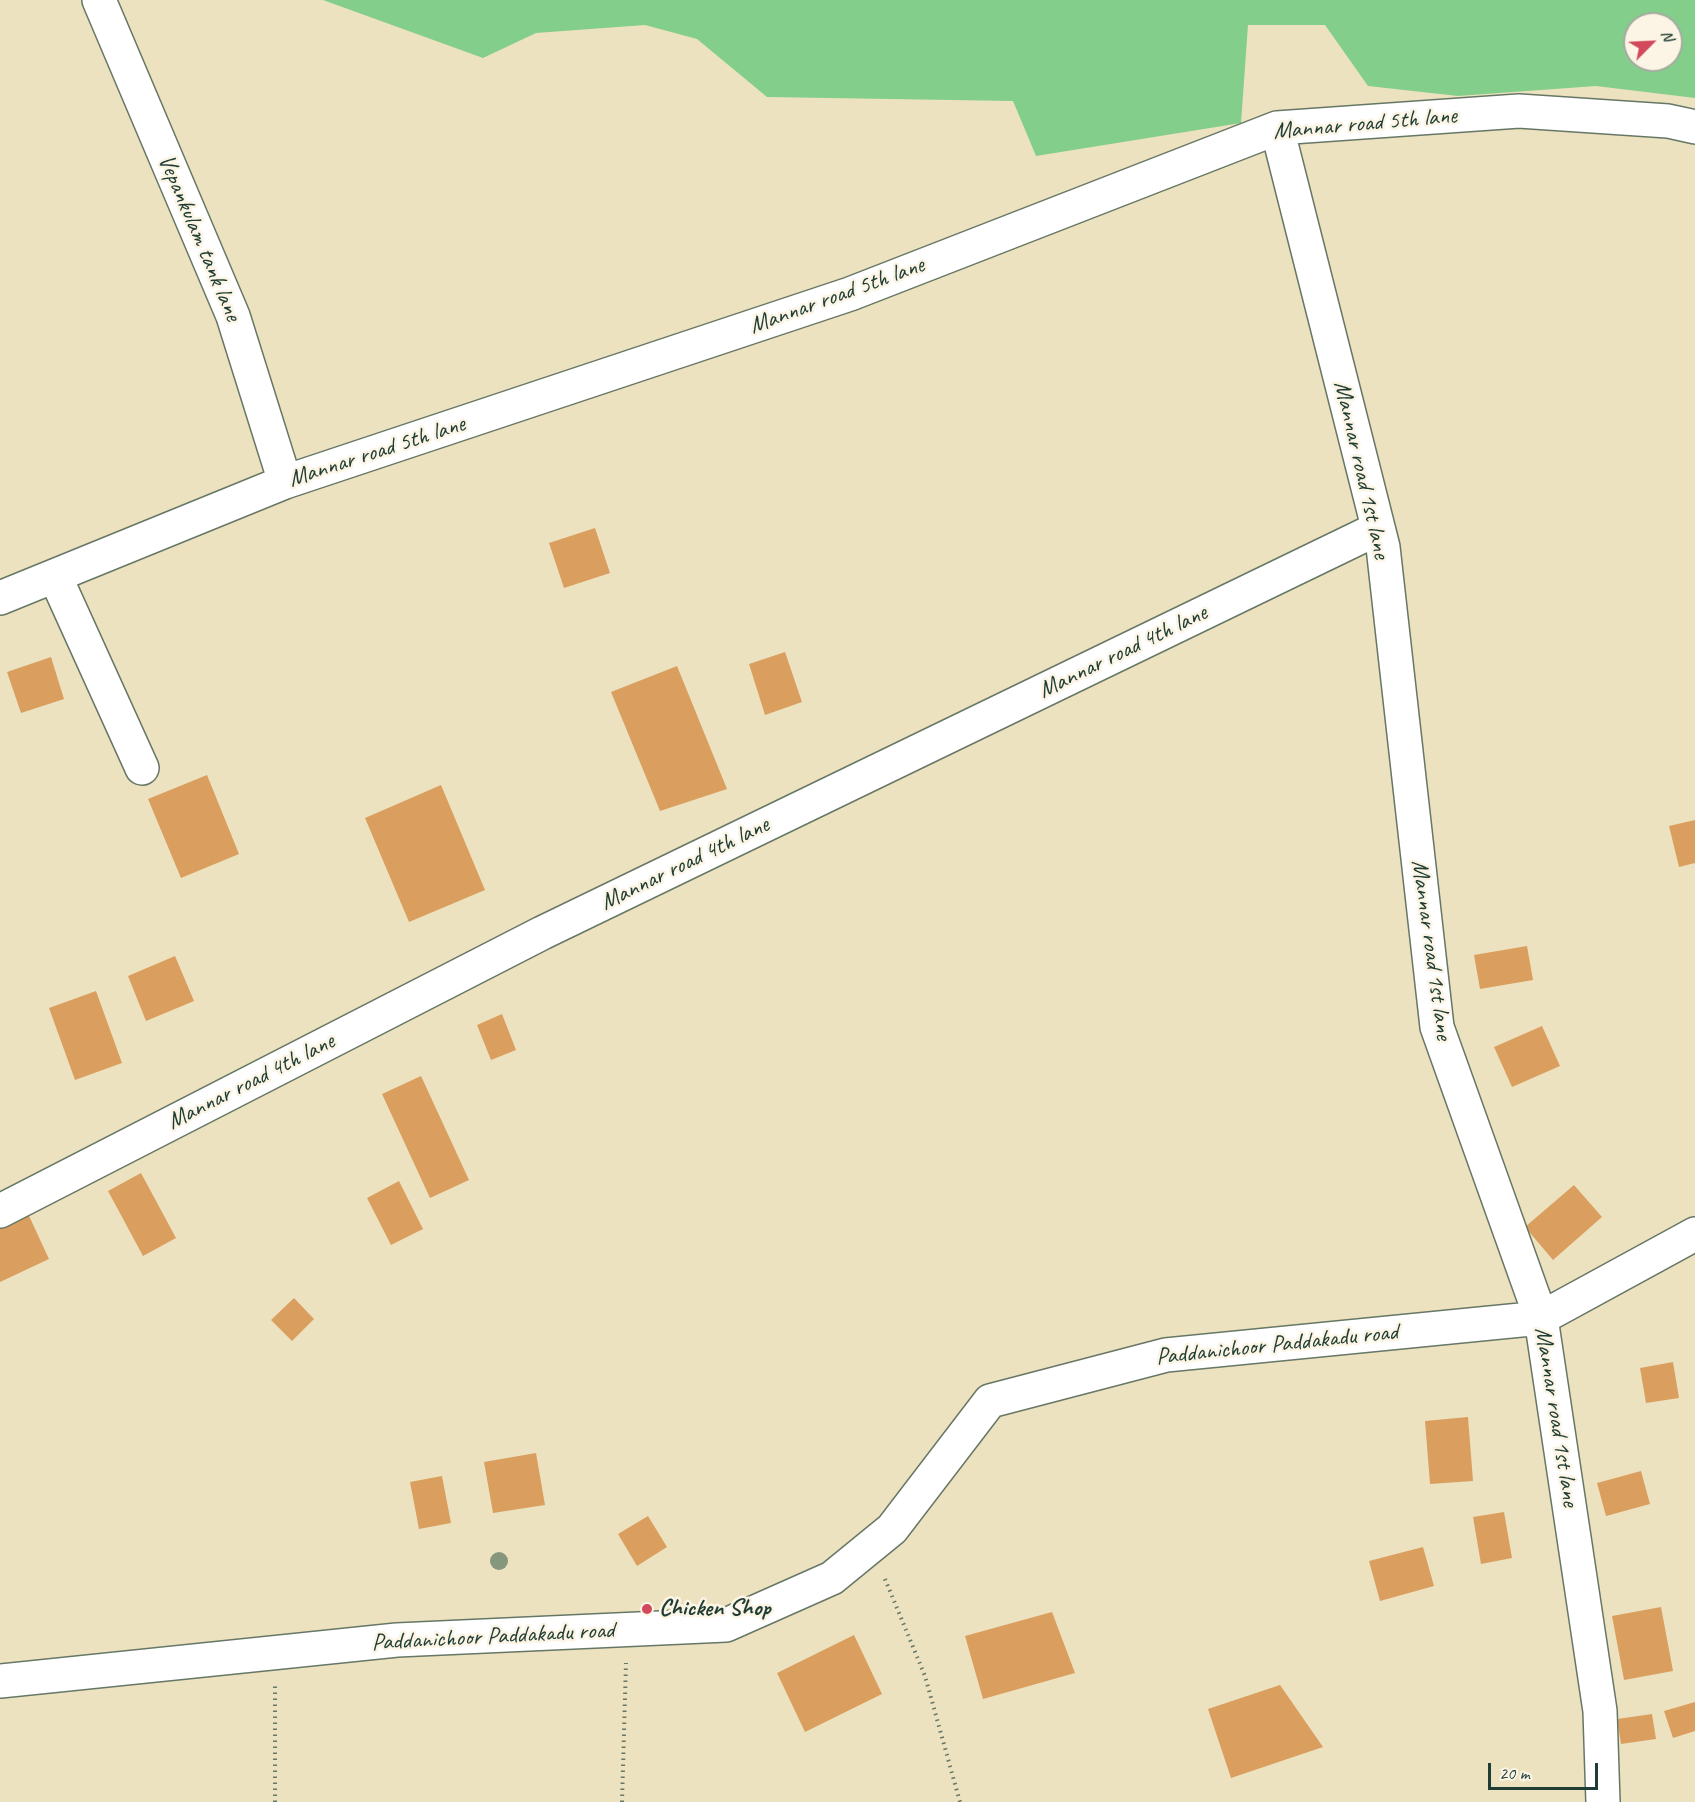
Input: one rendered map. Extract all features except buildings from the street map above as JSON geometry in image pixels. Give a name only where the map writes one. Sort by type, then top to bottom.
[{"type":"street","name":"Vepankulam tank lane","points":[[99,0],[233,316],[285,482]]},
{"type":"street","name":"Mannar road 5th lane","points":[[0,598],[285,482],[850,294],[1277,128],[1519,111],[1668,121],[1695,127]]},
{"type":"street","name":"Mannar road 1st lane","points":[[1277,128],[1383,547],[1437,1027],[1541,1318],[1600,1711],[1603,1802]]},
{"type":"street","name":"Mannar road 4th lane","points":[[0,1211],[542,933],[1377,529]]},
{"type":"street","points":[[55,576],[142,768]]},
{"type":"street","name":"Paddanichoor Paddakadu road","points":[[0,1681],[398,1640],[726,1625],[832,1578],[892,1529],[990,1401],[1166,1354],[1541,1318],[1695,1234]]},
{"type":"path","points":[[871,1545],[925,1676],[960,1802]]},
{"type":"path","points":[[622,1802],[627,1630]]},
{"type":"path","points":[[275,1653],[275,1802]]},
{"type":"green space","points":[[323,0],[1695,0],[1695,98],[1596,86],[1458,96],[1368,86],[1325,25],[1248,25],[1241,123],[1036,156],[1013,101],[767,97],[697,39],[645,25],[536,33],[483,58]]},
{"type":"place","name":"Chicken Shop","points":[[647,1609]]}]
